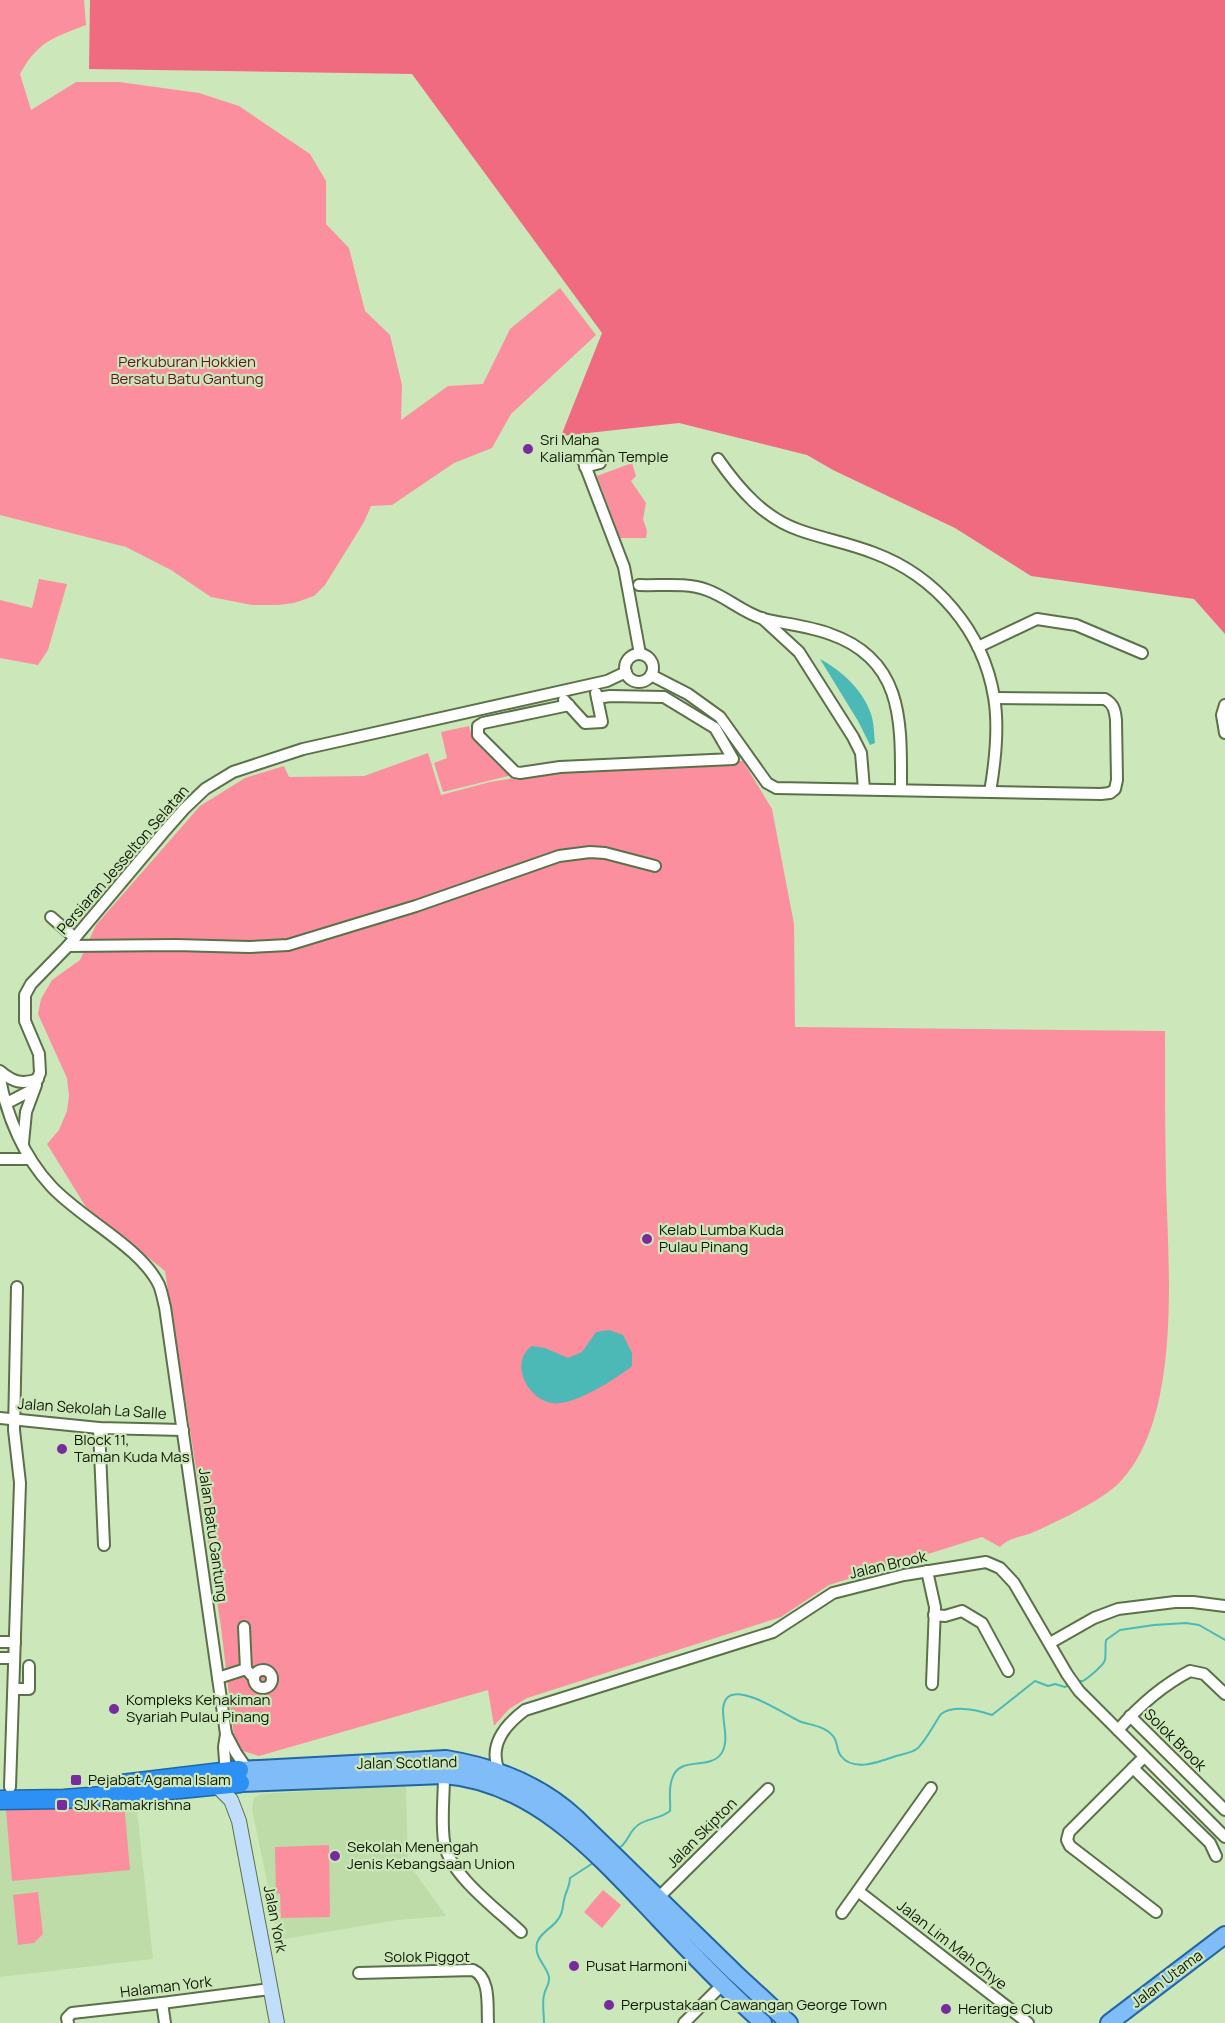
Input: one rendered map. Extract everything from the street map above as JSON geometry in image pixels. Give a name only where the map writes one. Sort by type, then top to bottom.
[{"type":"highway","name":"Jalan Scotland","points":[[3,1791],[232,1777]]},
{"type":"main road","name":"Jalan Scotland","points":[[232,1777],[447,1759],[499,1771],[533,1786],[563,1806],[722,1985],[763,2023]]},
{"type":"main road","name":"Jalan Scotland","points":[[232,1777],[444,1775],[474,1780],[519,1796],[608,1857],[658,1898],[735,1974],[789,2023]]},
{"type":"main road","name":"Jalan Utama","points":[[1109,2023],[1225,1935]]},
{"type":"street","points":[[597,455],[600,463],[584,463],[624,567],[640,654]]},
{"type":"street","points":[[718,459],[733,480],[771,517],[800,530],[875,553],[925,581],[946,600],[966,624],[978,647],[994,698],[995,763],[990,792]]},
{"type":"street","points":[[639,585],[686,586],[706,590],[762,618],[830,633],[861,650],[880,669],[893,691],[898,709],[901,790]]},
{"type":"street","points":[[762,618],[799,652],[853,737],[861,753],[864,789]]},
{"type":"street","points":[[978,647],[1037,619],[1076,625],[1142,653]]},
{"type":"street","points":[[640,654],[649,657],[652,661],[651,675],[644,680],[636,681],[626,672],[629,659],[640,654]]},
{"type":"street","name":"Persiaran Jesselton Selatan","points":[[37,1082],[39,1054],[25,1021],[25,995],[31,984],[72,942],[185,808],[205,789],[233,772],[303,748],[595,684],[626,672]]},
{"type":"street","points":[[651,675],[688,694],[720,717],[770,786],[776,788],[1106,794],[1115,789],[1117,780],[1116,711],[1109,702],[1105,699],[994,698]]},
{"type":"street","points":[[558,692],[585,723],[602,722],[595,684]]},
{"type":"street","points":[[569,705],[483,723],[478,726],[478,735],[515,772],[520,773],[560,767],[733,759],[715,728],[664,697],[610,696],[597,698]]},
{"type":"street","points":[[1225,705],[1222,715],[1225,733]]},
{"type":"street","points":[[51,917],[72,942],[249,947],[288,945],[416,906],[559,856],[590,852],[605,853],[655,866]]},
{"type":"street","points":[[0,1071],[18,1083],[37,1082]]},
{"type":"street","name":"Jalan Batu Gantung","points":[[0,1078],[7,1103],[30,1159],[52,1188],[147,1265],[160,1286],[165,1307],[226,1734],[224,1747],[232,1777]]},
{"type":"street","points":[[7,1103],[27,1094],[37,1082]]},
{"type":"street","points":[[23,1144],[26,1112],[37,1082]]},
{"type":"street","points":[[0,1159],[30,1159]]},
{"type":"street","points":[[3,1791],[14,1689],[20,1483],[14,1419],[17,1287]]},
{"type":"street","name":"Jalan Sekolah La Salle","points":[[0,1418],[99,1428],[183,1431]]},
{"type":"street","points":[[99,1428],[104,1545]]},
{"type":"street","name":"Jalan Brook","points":[[499,1771],[495,1755],[500,1734],[512,1719],[525,1710],[773,1632],[833,1593],[927,1571],[986,1562],[1000,1568],[1014,1583],[1079,1691],[1225,1837]]},
{"type":"street","points":[[927,1571],[933,1594],[934,1614],[932,1684]]},
{"type":"street","points":[[1050,1642],[1094,1618],[1118,1609],[1175,1602],[1225,1606]]},
{"type":"street","points":[[934,1614],[945,1616],[962,1611],[979,1620],[1008,1671]]},
{"type":"street","points":[[244,1627],[246,1669],[254,1678]]},
{"type":"street","points":[[0,1642],[15,1642]]},
{"type":"street","points":[[0,1658],[14,1658]]},
{"type":"street","points":[[14,1689],[29,1689],[29,1666]]},
{"type":"street","points":[[218,1678],[246,1669]]},
{"type":"street","name":"Solok Brook","points":[[1118,1730],[1130,1716],[1168,1684],[1190,1671],[1204,1674],[1225,1694]]},
{"type":"street","name":"Solok Brook","points":[[1130,1716],[1225,1810]]},
{"type":"street","name":"Jalan Batu Gantung","points":[[226,1734],[236,1754],[232,1777]]},
{"type":"street","points":[[1144,1757],[1069,1832],[1067,1840],[1070,1846],[1156,1912]]},
{"type":"street","points":[[1133,1768],[1210,1843],[1216,1856]]},
{"type":"street","points":[[444,1775],[444,1842],[449,1857],[463,1878],[521,1932]]},
{"type":"street","name":"Jalan York","points":[[232,1777],[242,1811],[239,1821]]},
{"type":"street","name":"Jalan York","points":[[232,1777],[231,1800],[239,1821],[277,2023]]},
{"type":"street","points":[[842,1913],[931,1788]]},
{"type":"street","name":"Jalan Skipton","points":[[658,1898],[768,1790]]},
{"type":"street","name":"Jalan Lim Mah Chye","points":[[858,1891],[1028,2023]]},
{"type":"street","name":"Solok Piggot","points":[[359,1973],[473,1970],[480,1975],[485,1984],[488,2023]]},
{"type":"street","points":[[684,2023],[722,1985]]},
{"type":"street","name":"Halaman York","points":[[67,2020],[72,2013],[270,1989]]},
{"type":"street","points":[[162,2003],[165,2023]]},
{"type":"shaded area","points":[[90,0],[1225,0],[1225,634],[1194,599],[1031,576],[955,528],[833,470],[807,455],[679,423],[561,436],[602,333],[412,74],[89,69]]},
{"type":"shaded area","name":"Sekolah Menengah Jenis Kebangsaan Union","points":[[406,1787],[408,1863],[446,1916],[397,1920],[279,1940],[252,1809],[254,1798],[262,1794]]},
{"type":"shaded area","points":[[136,1801],[153,1959],[0,1977],[0,1811]]},
{"type":"green space","name":"Perkuburan Hokkien Bersatu Batu Gantung","points":[[0,0],[84,0],[86,25],[40,47],[20,74],[31,110],[76,82],[119,82],[199,93],[239,106],[310,154],[326,181],[326,224],[349,248],[365,311],[390,335],[402,385],[401,420],[448,386],[483,384],[510,329],[560,288],[596,335],[511,414],[492,448],[454,463],[392,505],[371,506],[364,522],[325,585],[314,596],[294,603],[252,605],[211,597],[171,570],[126,547],[0,515]]},
{"type":"green space","points":[[632,463],[636,476],[631,481],[646,503],[643,519],[647,531],[646,538],[620,538],[597,476]]},
{"type":"green space","points":[[39,579],[67,584],[48,650],[38,665],[0,658],[0,600],[32,608]]},
{"type":"green space","points":[[469,726],[471,733],[512,775],[443,792],[434,763],[447,758],[441,732]]},
{"type":"green space","name":"Kelab Lumba Kuda Pulau Pinang","points":[[428,753],[441,795],[490,782],[563,770],[743,761],[772,809],[794,924],[795,1027],[1165,1031],[1169,1297],[1163,1381],[1154,1420],[1139,1455],[1119,1483],[1102,1497],[1080,1510],[1031,1533],[1009,1540],[1000,1547],[982,1537],[829,1585],[781,1617],[527,1698],[509,1709],[494,1726],[488,1690],[259,1756],[243,1751],[234,1737],[221,1627],[165,1271],[86,1207],[47,1144],[59,1130],[67,1111],[69,1096],[67,1078],[38,1014],[41,999],[52,980],[80,960],[96,925],[200,806],[245,778],[284,766],[289,777],[364,776]]},
{"type":"green space","points":[[124,1802],[130,1870],[12,1881],[6,1810]]},
{"type":"green space","points":[[329,1845],[330,1917],[281,1918],[280,1894],[276,1893],[275,1847]]},
{"type":"green space","points":[[603,1890],[621,1905],[602,1928],[584,1912]]},
{"type":"green space","points":[[38,1892],[43,1934],[34,1943],[18,1945],[13,1895]]},
{"type":"water","points":[[820,659],[844,675],[863,697],[872,717],[875,743],[870,745]]},
{"type":"water","points":[[609,1330],[623,1335],[632,1353],[632,1366],[594,1391],[571,1401],[552,1403],[535,1395],[524,1379],[522,1370],[525,1353],[532,1346],[545,1348],[568,1358],[582,1352],[596,1332]]},
{"type":"waterway","points":[[1076,1681],[1083,1681],[1102,1665],[1105,1660],[1106,1640],[1120,1630],[1186,1623],[1199,1625],[1225,1640]]},
{"type":"waterway","points":[[619,1848],[638,1825],[670,1811],[670,1787],[672,1779],[681,1767],[709,1762],[721,1754],[725,1740],[724,1702],[734,1694],[753,1697],[799,1721],[829,1732],[834,1737],[841,1756],[846,1761],[860,1765],[875,1763],[916,1750],[941,1714],[947,1711],[966,1709],[992,1715],[1035,1681],[1048,1686],[1055,1684],[1065,1687],[1069,1685]]},
{"type":"waterway","points":[[544,2023],[543,1998],[549,1977],[537,1953],[537,1943],[540,1936],[560,1916],[570,1878],[596,1861]]},
{"type":"place","name":"Sri Maha Kaliamman Temple","points":[[528,449]]},
{"type":"place","name":"Kelab Lumba Kuda Pulau Pinang","points":[[647,1239]]},
{"type":"place","name":"Block 11, Taman Kuda Mas","points":[[62,1449]]},
{"type":"place","name":"Kompleks Kehakiman Syariah Pulau Pinang","points":[[114,1709]]},
{"type":"place","name":"Pejabat Agama Islam","points":[[76,1780]]},
{"type":"place","name":"SJK Ramakrishna","points":[[62,1805]]},
{"type":"place","name":"Sekolah Menengah Jenis Kebangsaan Union","points":[[335,1856]]},
{"type":"place","name":"Pusat Harmoni","points":[[574,1966]]},
{"type":"place","name":"Perpustakaan Cawangan George Town","points":[[609,2005]]},
{"type":"place","name":"Heritage Club","points":[[946,2009]]}]
